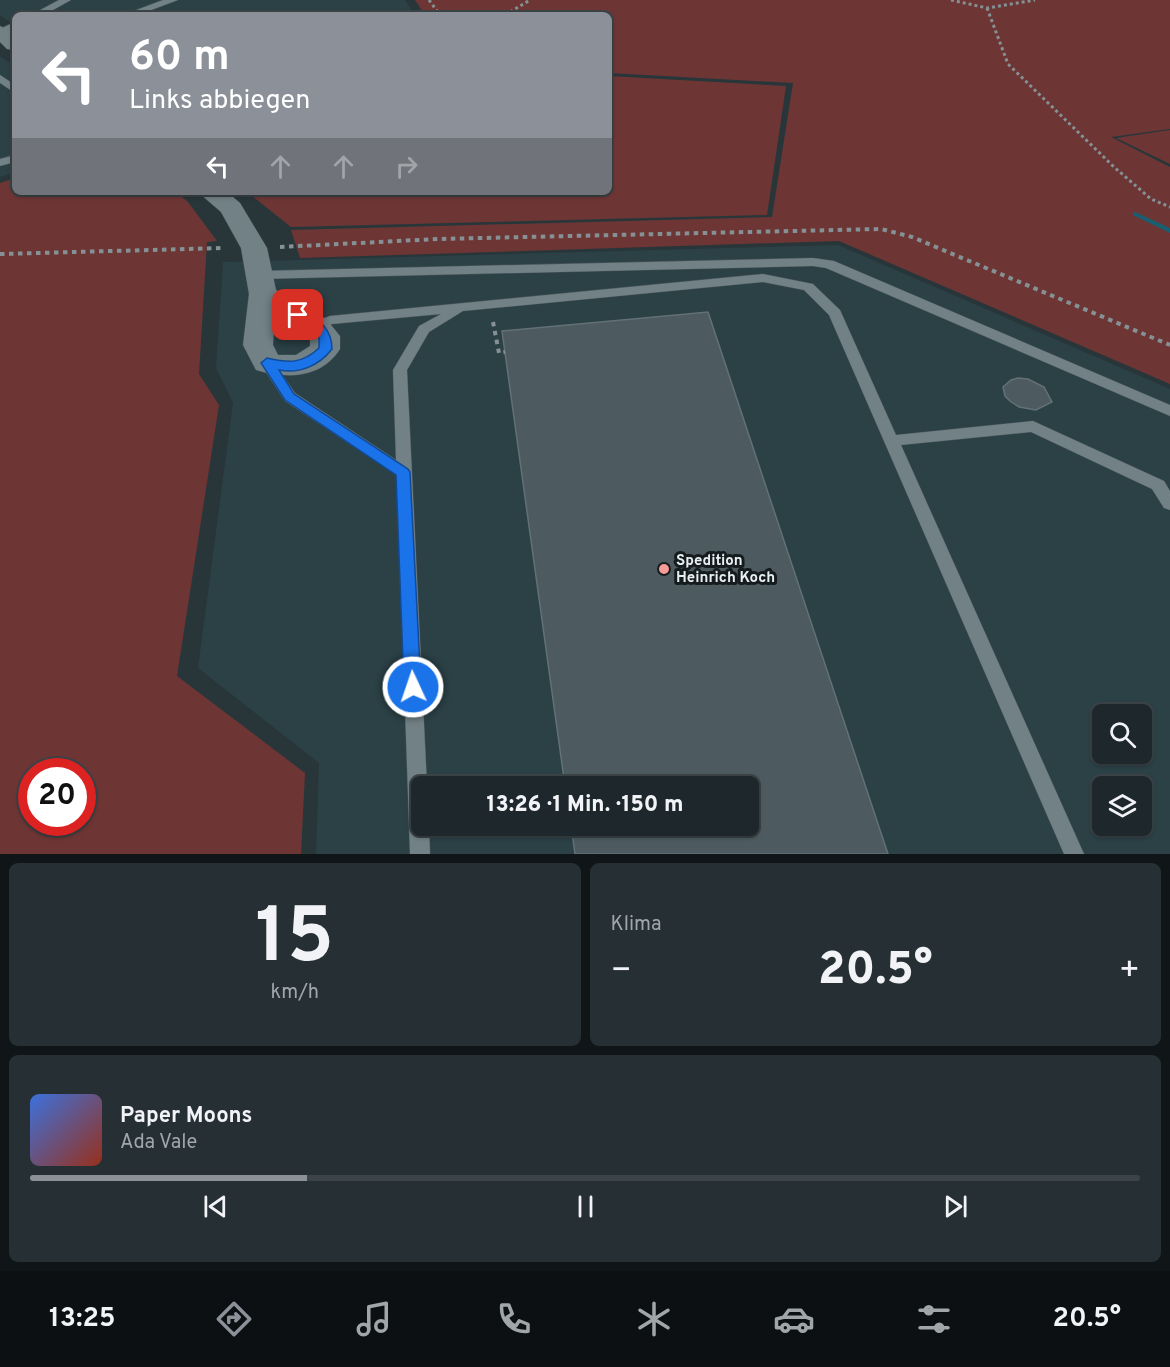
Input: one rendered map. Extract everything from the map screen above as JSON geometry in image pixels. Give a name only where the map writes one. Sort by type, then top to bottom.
[{"type":"street","points":[[0,32],[12,42]]},
{"type":"street","points":[[215,195],[231,208],[254,248],[261,285],[258,345],[267,363],[291,368],[313,361],[325,349],[325,336],[316,326],[261,285]]},
{"type":"lane","points":[[42,12],[66,0]]},
{"type":"lane","points":[[137,12],[173,0]]},
{"type":"lane","points":[[0,78],[12,88]]},
{"type":"lane","points":[[261,285],[802,262],[829,264],[1170,411]]},
{"type":"lane","points":[[316,326],[330,320],[763,278],[808,287],[835,313],[1074,854]]},
{"type":"lane","points":[[420,854],[400,370],[424,329],[462,307]]},
{"type":"lane","points":[[267,363],[290,397],[403,472]]},
{"type":"lane","points":[[891,441],[1033,426],[1158,485],[1170,504]]},
{"type":"path","points":[[510,12],[530,0]]},
{"type":"path","points":[[951,0],[987,8],[1035,0]]},
{"type":"path","points":[[987,8],[1008,64],[1114,167],[1151,198],[1170,207]]},
{"type":"shaded area","points":[[0,0],[405,0],[413,12],[12,12],[12,24],[0,15]]},
{"type":"shaded area","points":[[415,0],[1170,0],[1170,129],[1111,137],[1170,167],[1170,384],[839,241],[300,258],[291,230],[772,217],[793,83],[612,73],[612,12],[423,12]]},
{"type":"shaded area","points":[[0,56],[12,65],[12,173],[0,177]]},
{"type":"shaded area","points":[[612,76],[786,86],[767,215],[291,227],[251,195],[612,195]]},
{"type":"shaded area","points":[[1170,130],[1170,164],[1116,138]]},
{"type":"shaded area","points":[[12,179],[12,195],[180,195],[188,202],[217,241],[207,242],[199,374],[219,405],[177,676],[305,773],[301,854],[0,854],[0,183]]},
{"type":"shaded area","points":[[838,245],[1170,389],[1170,854],[316,854],[319,763],[198,668],[233,403],[216,368],[223,262]]},
{"type":"building","name":"Spedition Heinrich Koch","points":[[708,312],[888,854],[575,854],[573,836],[759,836],[759,776],[564,776],[502,331]]},
{"type":"building","points":[[1028,379],[1044,387],[1052,402],[1036,410],[1019,407],[1010,401],[1005,396],[1003,387],[1011,380]]},
{"type":"waterway","points":[[1135,214],[1170,231]]},
{"type":"place","name":"Spedition Heinrich Koch","points":[[664,569]]},
{"type":"route","points":[[298,315],[316,326],[325,336],[325,349],[313,361],[291,368],[267,363],[290,397],[403,472],[413,687]]}]
